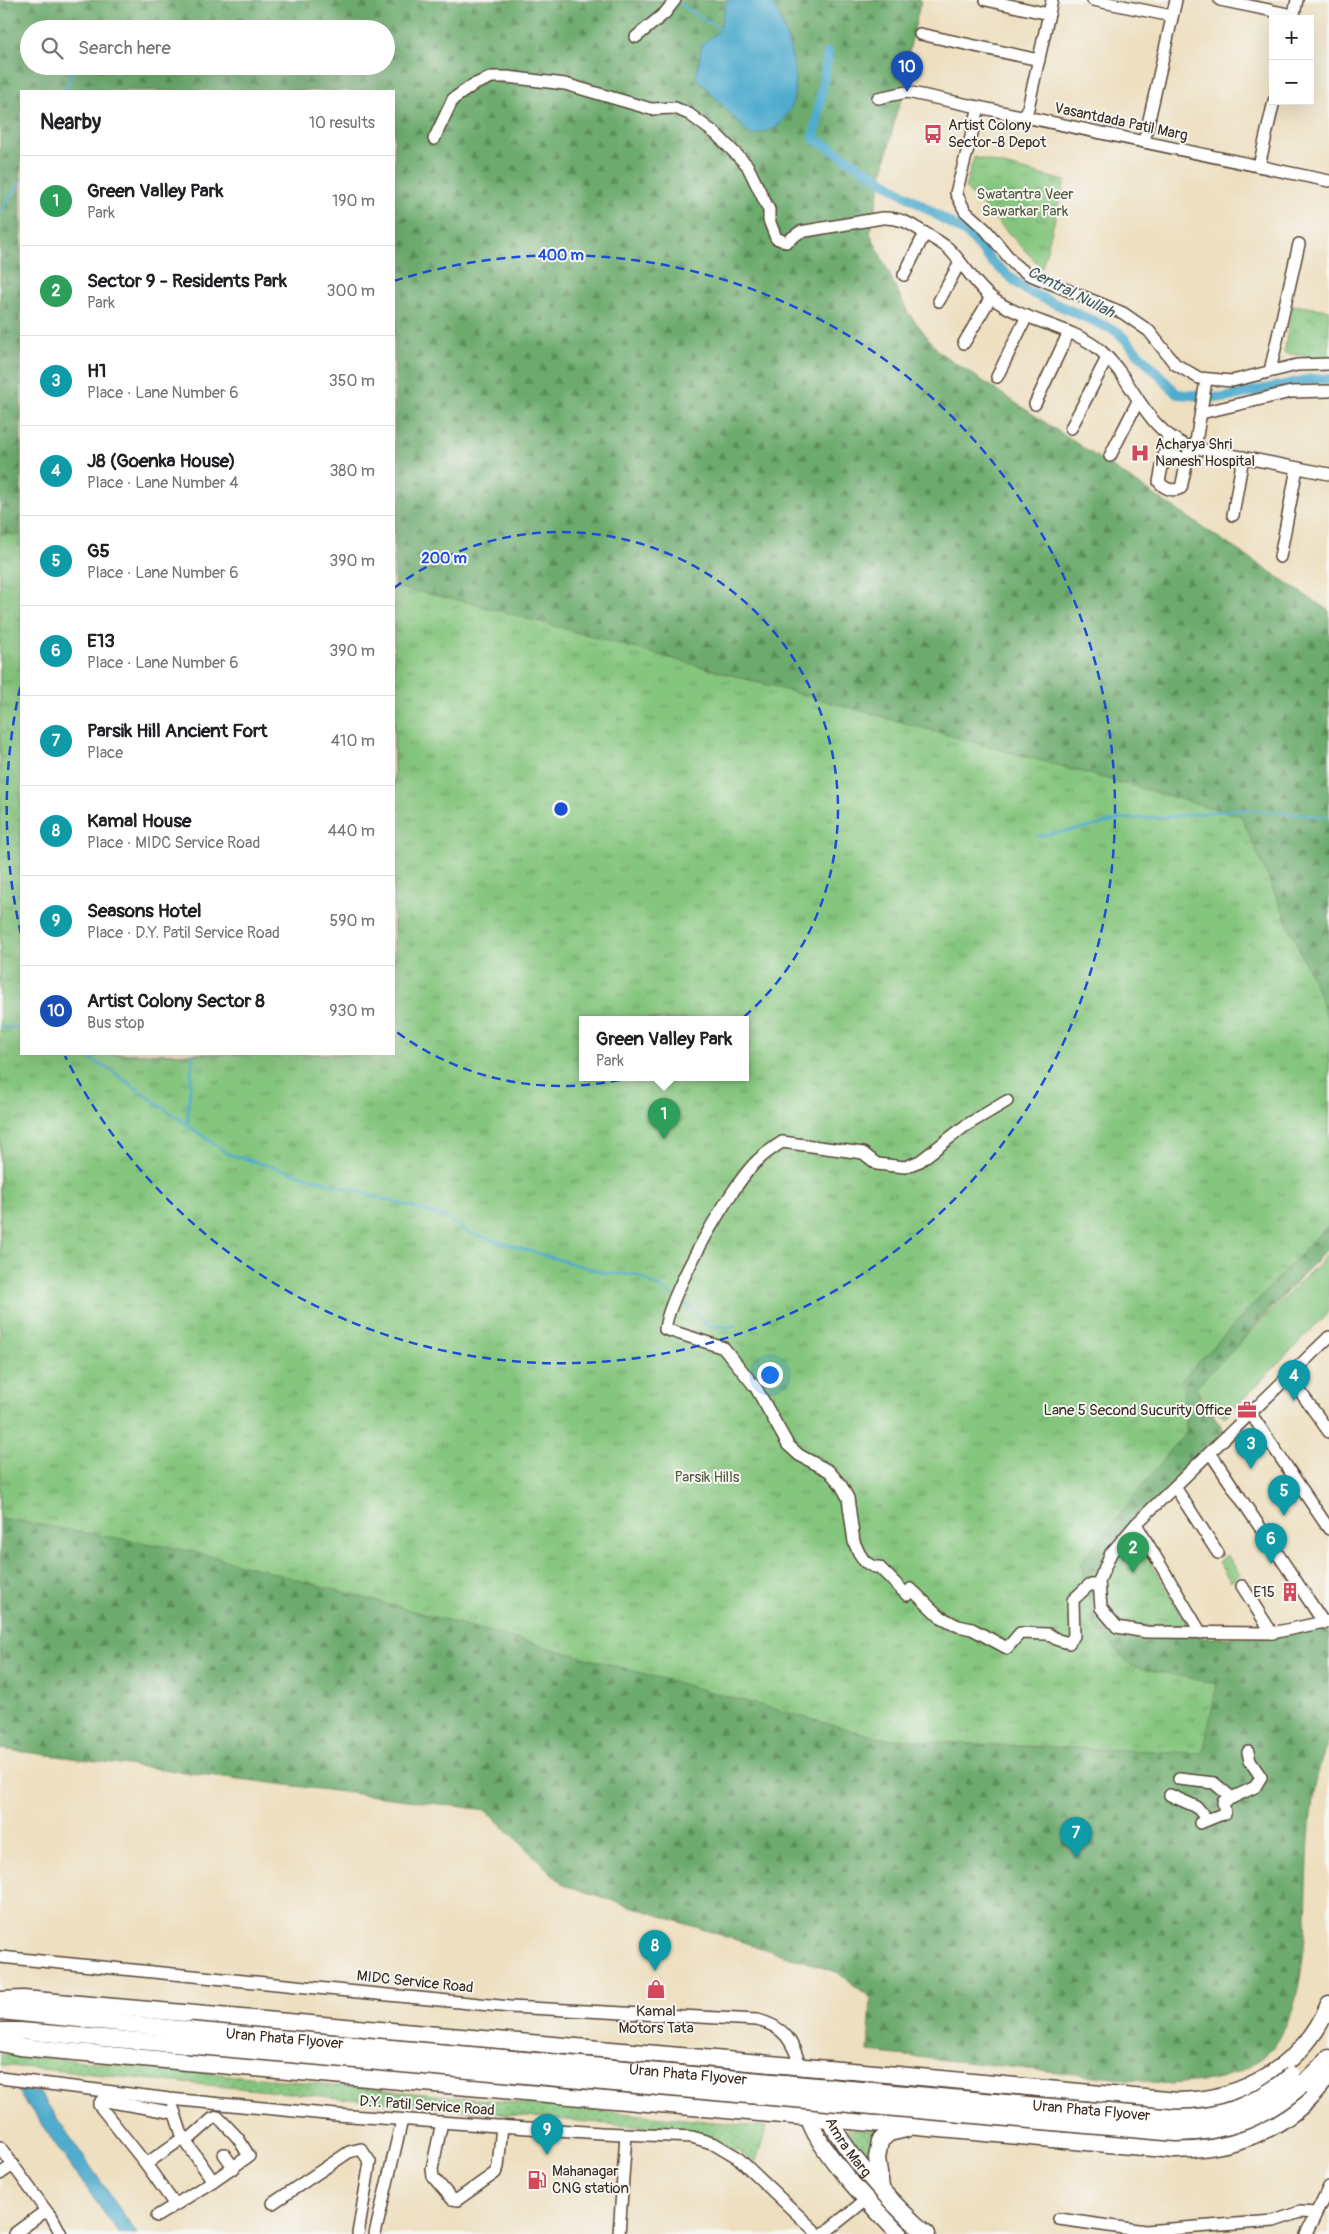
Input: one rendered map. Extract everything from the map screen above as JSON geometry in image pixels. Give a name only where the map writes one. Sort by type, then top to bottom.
[{"type":"highway","points":[[0,2000],[23,1999],[1177,2101],[1205,2100],[1246,2087],[1284,2065],[1313,2034],[1329,2004]]},
{"type":"highway","name":"Uran Phata Flyover","points":[[1296,2081],[1329,2010]]},
{"type":"highway","name":"Uran Phata Flyover","points":[[0,2011],[188,2038],[1176,2133],[1210,2131],[1244,2122],[1274,2107],[1296,2081],[1329,2058]]},
{"type":"highway","name":"Uran Phata Flyover","points":[[0,2031],[188,2038]]},
{"type":"highway","points":[[0,2042],[39,2049],[1175,2150],[1213,2148],[1249,2138],[1283,2121],[1311,2098],[1329,2075]]},
{"type":"highway","name":"Amra Marg","points":[[801,2068],[808,2117],[834,2162],[899,2234]]},
{"type":"highway","name":"Amra Marg","points":[[821,2069],[829,2119],[848,2152],[913,2224],[927,2234]]},
{"type":"highway","points":[[775,2114],[805,2130],[817,2140],[834,2162]]},
{"type":"highway","points":[[881,2188],[877,2158],[880,2141],[889,2133],[915,2127]]},
{"type":"street","points":[[636,36],[665,12],[675,0]]},
{"type":"street","points":[[986,0],[1049,14]]},
{"type":"street","points":[[1026,117],[1052,0]]},
{"type":"street","points":[[1093,0],[1172,16]]},
{"type":"street","points":[[1144,142],[1176,0]]},
{"type":"street","points":[[1220,0],[1284,15]]},
{"type":"street","points":[[1293,15],[1297,0]]},
{"type":"street","points":[[920,34],[1039,60]]},
{"type":"street","points":[[434,139],[453,99],[473,85],[492,77],[566,84],[651,109],[675,108],[689,114],[716,134],[747,165],[769,210],[769,220],[776,238],[786,242],[800,232],[882,218],[895,217],[907,221],[948,249],[991,297],[1007,308],[1100,350],[1124,378],[1138,401],[1168,436],[1191,451]]},
{"type":"street","name":"Vasantdada Patil Marg","points":[[878,98],[907,92],[1329,181]]},
{"type":"street","points":[[1259,166],[1273,105]]},
{"type":"street","points":[[979,107],[956,193],[965,210],[986,230],[1015,265],[1028,274],[1123,313],[1149,331],[1175,364],[1205,384],[1232,381],[1297,365],[1329,364]]},
{"type":"street","points":[[904,275],[925,233]]},
{"type":"street","points":[[1270,371],[1299,244]]},
{"type":"street","points":[[939,301],[960,262]]},
{"type":"street","points":[[964,342],[991,297]]},
{"type":"street","points":[[997,377],[1027,316]]},
{"type":"street","points":[[1035,404],[1068,334]]},
{"type":"street","points":[[1071,428],[1107,358]]},
{"type":"street","points":[[1168,436],[1159,482],[1164,487],[1176,490],[1181,488],[1201,413],[1205,384]]},
{"type":"street","points":[[1201,413],[1291,392],[1329,391]]},
{"type":"street","points":[[1110,456],[1138,401]]},
{"type":"street","points":[[1165,454],[1191,451],[1243,457],[1329,474]]},
{"type":"street","points":[[1233,515],[1243,457]]},
{"type":"street","points":[[1280,557],[1297,468]]},
{"type":"street","points":[[1007,1101],[965,1126],[920,1161],[905,1167],[877,1164],[863,1154],[782,1142],[756,1162],[735,1189],[715,1221],[678,1291],[666,1317],[665,1329],[724,1348],[756,1388],[788,1445],[799,1455],[830,1471],[841,1485],[848,1498],[854,1542],[866,1562],[874,1567],[879,1567],[907,1595],[911,1589],[939,1616],[958,1626],[972,1629],[1007,1648],[1020,1633],[1048,1634],[1058,1640],[1069,1642],[1074,1636],[1073,1600],[1089,1584],[1099,1584]]},
{"type":"street","points":[[1211,1454],[1327,1622],[1272,1633],[1146,1632],[1117,1626],[1101,1608],[1099,1584],[1111,1553],[1136,1524],[1211,1454],[1329,1338]]},
{"type":"street","points":[[1289,1376],[1329,1432]]},
{"type":"street","points":[[1251,1414],[1329,1529]]},
{"type":"street","points":[[1175,1487],[1218,1552]]},
{"type":"street","points":[[1136,1524],[1201,1633]]},
{"type":"street","points":[[1242,1586],[1272,1633]]},
{"type":"street","points":[[1170,1795],[1197,1807],[1204,1821],[1224,1813],[1223,1802],[1255,1787],[1261,1777],[1250,1761],[1248,1752]]},
{"type":"street","points":[[1180,1779],[1214,1783],[1232,1798]]},
{"type":"street","name":"MIDC Service Road","points":[[0,1957],[510,2007],[757,2020],[774,2024],[782,2030],[795,2048],[801,2068]]},
{"type":"street","points":[[795,2048],[821,2069]]},
{"type":"street","name":"D.Y. Patil Service Road","points":[[0,2078],[170,2099],[402,2120],[626,2135],[692,2137],[727,2150],[737,2156],[818,2234]]},
{"type":"street","points":[[170,2099],[184,2140],[213,2180]]},
{"type":"street","points":[[175,2113],[101,2101],[99,2105],[175,2204]]},
{"type":"street","points":[[146,2164],[184,2140],[206,2129],[212,2119],[221,2118],[238,2138],[249,2156],[234,2168],[157,2216]]},
{"type":"street","points":[[375,2234],[402,2120]]},
{"type":"street","points":[[442,2122],[432,2169],[433,2177],[452,2199],[456,2200],[495,2173],[498,2167],[502,2126]]},
{"type":"street","points":[[619,2234],[626,2135]]},
{"type":"street","points":[[0,2147],[61,2234]]},
{"type":"street","points":[[273,2203],[349,2152],[361,2149],[370,2162],[358,2234]]},
{"type":"street","points":[[224,2154],[234,2168]]},
{"type":"street","points":[[0,2174],[13,2165]]},
{"type":"street","points":[[1306,2234],[1329,2188]]},
{"type":"street","points":[[823,2234],[867,2199]]},
{"type":"street","points":[[14,2234],[44,2212],[47,2212]]},
{"type":"street","points":[[1059,2219],[1145,2230],[1274,2220],[1300,2212],[1316,2212]]},
{"type":"green space","name":"Parsik Hills","points":[[0,0],[921,0],[908,56],[904,93],[896,114],[870,233],[907,311],[939,352],[1329,611],[1329,1247],[1196,1389],[1225,1432],[1107,1550],[1096,1607],[1125,1619],[1205,1638],[1271,1637],[1329,1627],[1329,1740],[1317,1778],[1311,1818],[1305,1942],[1300,1981],[1290,2017],[1273,2048],[1248,2066],[1220,2078],[1171,2084],[868,2052],[871,1998],[837,1972],[564,1885],[486,1810],[0,1749]]},
{"type":"green space","name":"Swatantra Veer Sawarkar Park","points":[[974,157],[1065,181],[1042,268],[965,188]]},
{"type":"green space","points":[[1292,305],[1329,310],[1329,360],[1284,353]]},
{"type":"green space","points":[[0,534],[20,535],[20,1055],[395,1055],[395,587],[471,603],[1241,816],[1320,997],[1329,1025],[1329,1224],[1182,1380],[1186,1431],[1081,1563],[1094,1625],[1131,1666],[1217,1684],[1203,1753],[971,1744],[881,1738],[192,1551],[0,1518]]},
{"type":"green space","points":[[1329,1253],[1329,1312],[1224,1418],[1195,1388]]},
{"type":"green space","points":[[1136,1538],[1188,1625],[1151,1626],[1119,1621],[1110,1609],[1106,1597],[1106,1577],[1111,1567]]},
{"type":"green space","points":[[1227,1555],[1240,1574],[1231,1582],[1218,1562]]},
{"type":"green space","points":[[0,2053],[767,2127],[755,2164],[739,2152],[690,2132],[0,2065]]},
{"type":"green space","points":[[847,2128],[877,2131],[870,2143],[867,2158],[856,2146]]},
{"type":"water","points":[[727,0],[771,0],[786,36],[793,64],[795,90],[793,102],[786,116],[776,128],[751,136],[696,77],[702,44],[719,31]]},
{"type":"water","points":[[17,2090],[39,2092],[137,2234],[119,2234]]},
{"type":"waterway","points":[[677,2],[721,30]]},
{"type":"waterway","name":"Central Nullah","points":[[828,53],[814,138],[969,235],[992,262],[1027,291],[1118,332],[1177,394],[1224,398],[1311,379],[1329,379]]},
{"type":"waterway","points":[[65,90],[71,75]]},
{"type":"waterway","points":[[0,213],[20,183]]},
{"type":"waterway","points":[[1038,836],[1096,826],[1119,819],[1167,817],[1240,809],[1329,817]]},
{"type":"waterway","points":[[0,1027],[20,1028]]},
{"type":"waterway","points":[[83,1055],[112,1071],[228,1154],[443,1216],[469,1233],[604,1273],[638,1275],[673,1296]]},
{"type":"waterway","points":[[187,1124],[193,1055]]},
{"type":"waterway","points":[[678,1298],[705,1324],[721,1327],[735,1326]]},
{"type":"place","name":"Artist Colony Sector 8","points":[[907,92]]},
{"type":"place","name":"Artist Colony Sector-8 Depot","points":[[933,134]]},
{"type":"place","name":"Acharya Shri Nanesh Hospital","points":[[1140,453]]},
{"type":"place","name":"Green Valley Park","points":[[664,1139]]},
{"type":"place","name":"J8 (Goenka House)","points":[[1294,1401]]},
{"type":"place","name":"Lane 5 Second Sucurity Office","points":[[1247,1410]]},
{"type":"place","name":"H1","points":[[1251,1469]]},
{"type":"place","name":"G5","points":[[1284,1516]]},
{"type":"place","name":"E13","points":[[1271,1564]]},
{"type":"place","name":"Sector 9 - Residents Park","points":[[1133,1573]]},
{"type":"place","name":"E15","points":[[1290,1592]]},
{"type":"place","name":"Parsik Hill Ancient Fort","points":[[1076,1858]]},
{"type":"place","name":"Kamal House","points":[[655,1971]]},
{"type":"place","name":"Kamal Motors Tata","points":[[656,1989]]},
{"type":"place","name":"Seasons Hotel","points":[[547,2155]]},
{"type":"place","name":"Mahanagar CNG station","points":[[537,2180]]}]
